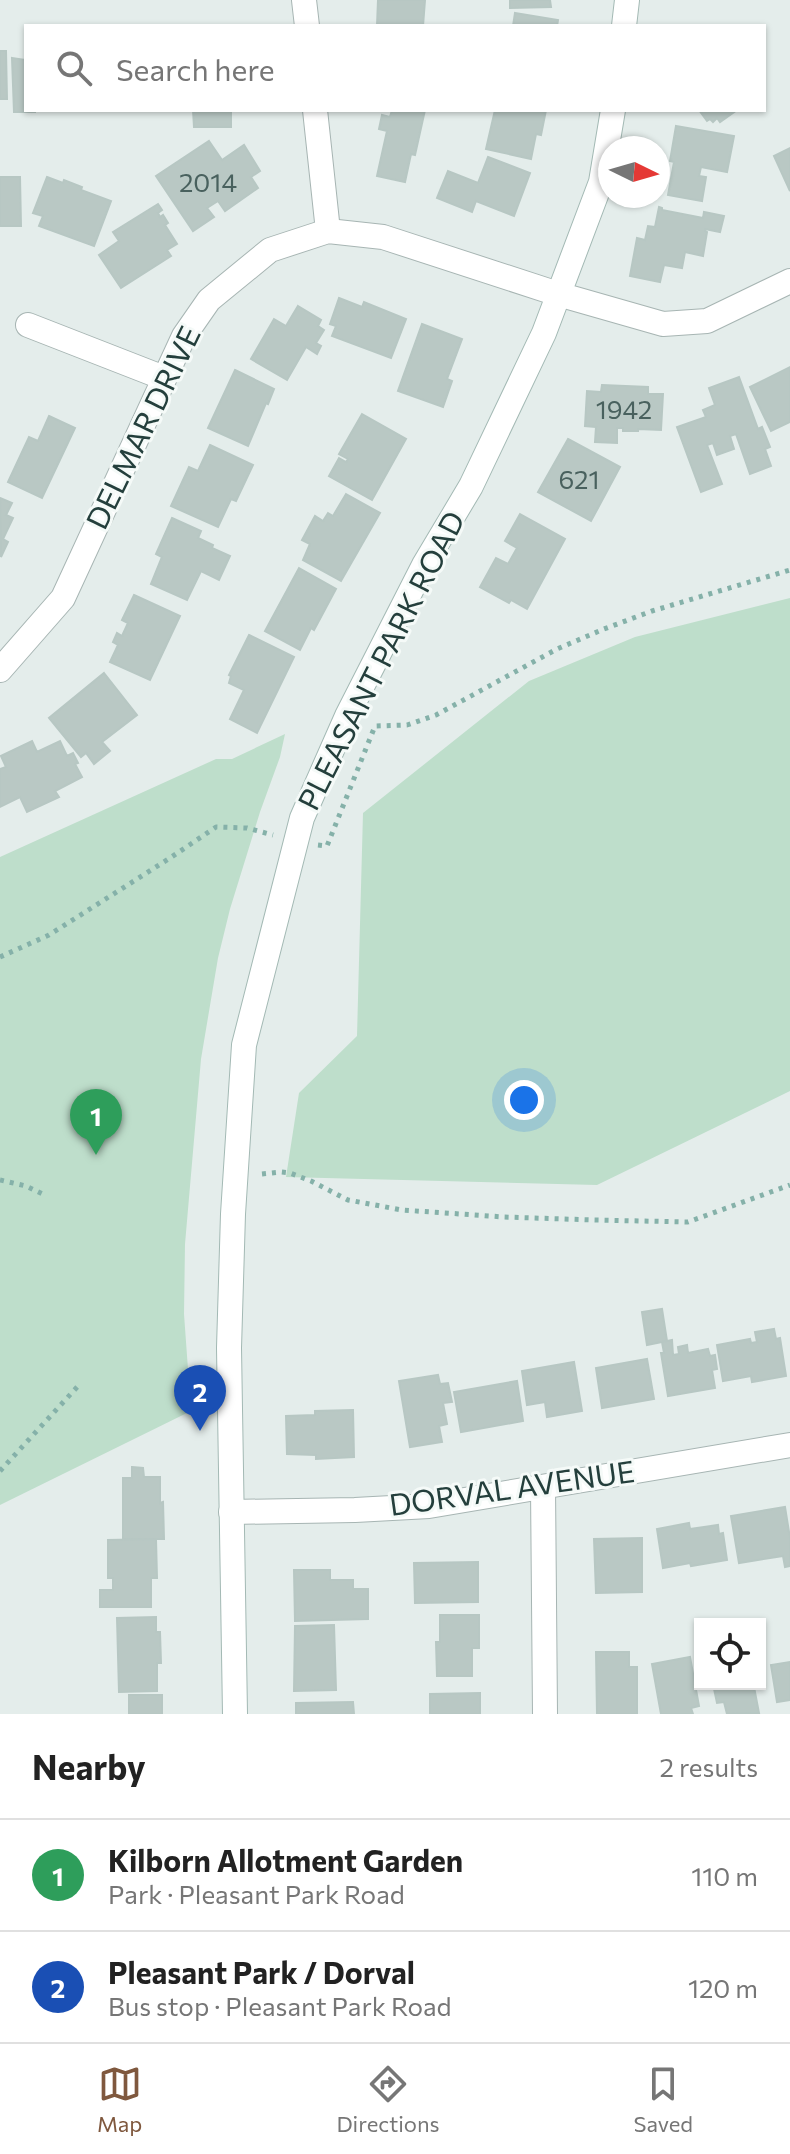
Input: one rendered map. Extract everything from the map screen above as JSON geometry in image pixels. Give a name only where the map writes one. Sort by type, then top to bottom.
[{"type":"street","points":[[304,0],[307,24]]},
{"type":"street","points":[[624,24],[627,0]]},
{"type":"street","points":[[315,112],[328,231]]},
{"type":"street","name":"PLEASANT PARK ROAD","points":[[235,1714],[229,1348],[233,1214],[244,1045],[302,818],[347,716],[424,565],[478,472],[544,333],[601,182],[613,112]]},
{"type":"street","name":"DELMAR DRIVE","points":[[0,670],[63,598],[184,336],[209,300],[270,250],[328,231],[383,237],[558,294],[663,324],[707,321],[790,281]]},
{"type":"street","points":[[28,325],[164,378]]},
{"type":"street","name":"DORVAL AVENUE","points":[[231,1512],[429,1506],[790,1445]]},
{"type":"street","points":[[543,1487],[545,1714]]},
{"type":"path","points":[[0,957],[49,935],[216,827],[247,828],[296,842],[327,846],[375,726],[407,725],[436,715],[557,649],[604,629],[652,611],[790,570]]},
{"type":"path","points":[[262,1174],[290,1173],[348,1200],[402,1210],[504,1217],[688,1222],[790,1185]]},
{"type":"path","points":[[0,1180],[26,1186],[47,1196]]},
{"type":"path","points":[[0,1471],[79,1385]]},
{"type":"green space","points":[[790,598],[790,1091],[597,1185],[286,1177],[299,1093],[357,1036],[363,813],[529,681],[635,637]]},
{"type":"green space","points":[[285,734],[230,909],[218,958],[201,1059],[185,1244],[184,1314],[191,1411],[0,1505],[0,857],[216,759],[232,759]]},
{"type":"building","points":[[378,0],[425,0],[423,24],[377,24]]},
{"type":"building","points":[[510,0],[550,0],[551,7],[510,8]]},
{"type":"building","points":[[515,13],[558,20],[557,24],[513,24]]},
{"type":"building","points":[[0,51],[6,51],[7,99],[0,99]]},
{"type":"building","points":[[12,58],[24,60],[24,112],[14,112]]},
{"type":"building","points":[[193,112],[231,112],[231,127],[194,127]]},
{"type":"building","points":[[391,112],[425,112],[405,182],[377,176],[387,131],[379,129],[382,115],[390,117]]},
{"type":"building","points":[[495,112],[546,112],[541,135],[536,134],[531,159],[486,149]]},
{"type":"building","points":[[700,112],[734,112],[720,122],[717,118],[713,122],[710,119],[707,121]]},
{"type":"building","points":[[676,126],[734,136],[727,172],[701,167],[699,176],[706,177],[702,201],[670,195],[674,162],[670,161]]},
{"type":"building","points":[[209,141],[222,160],[244,145],[260,171],[251,177],[258,188],[225,211],[218,201],[207,208],[214,217],[193,231],[156,176]]},
{"type":"building","points":[[790,148],[790,191],[774,156]]},
{"type":"building","points":[[488,157],[530,173],[514,216],[476,201],[472,212],[437,198],[448,171],[478,183]]},
{"type":"building","points":[[0,177],[20,177],[21,226],[0,226]]},
{"type":"building","points":[[47,177],[63,183],[64,180],[111,201],[94,246],[39,226],[43,216],[33,213]]},
{"type":"building","points":[[158,204],[162,210],[158,213],[168,223],[165,225],[177,244],[167,250],[171,256],[121,288],[99,255],[119,241],[113,232]]},
{"type":"building","points":[[659,208],[703,218],[704,212],[724,216],[720,232],[705,229],[703,256],[685,252],[682,268],[664,265],[660,282],[630,276],[637,238],[645,240],[648,226],[655,227]]},
{"type":"building","points":[[339,298],[362,307],[364,302],[406,319],[391,358],[332,336],[336,326],[330,324]]},
{"type":"building","points":[[298,306],[321,320],[318,326],[324,330],[316,343],[321,346],[317,354],[306,347],[287,380],[251,359],[274,319],[286,326]]},
{"type":"building","points":[[422,324],[462,339],[447,379],[452,381],[443,407],[398,391]]},
{"type":"building","points":[[790,367],[790,422],[771,431],[750,387]]},
{"type":"building","points":[[235,370],[274,389],[248,446],[208,428]]},
{"type":"building","points":[[739,377],[758,429],[762,427],[770,447],[765,449],[771,466],[750,474],[736,434],[730,436],[734,449],[717,455],[713,443],[707,445],[722,484],[701,492],[677,427],[706,417],[703,410],[715,405],[709,388]]},
{"type":"building","points":[[602,385],[648,387],[648,394],[663,394],[661,430],[623,431],[623,428],[617,428],[617,443],[595,442],[596,427],[585,426],[587,391],[601,392]]},
{"type":"building","points":[[362,414],[406,439],[372,500],[329,476],[339,458],[346,462],[348,459],[339,454]]},
{"type":"building","points":[[49,416],[75,428],[42,498],[8,482],[29,437],[38,441]]},
{"type":"building","points":[[568,439],[620,467],[591,521],[538,492]]},
{"type":"building","points":[[210,445],[253,465],[236,501],[231,499],[218,527],[171,506],[189,467],[198,471]]},
{"type":"building","points":[[346,494],[380,513],[341,581],[303,560],[310,544],[302,540],[315,516],[323,521],[328,513],[333,516]]},
{"type":"building","points":[[0,498],[12,503],[6,515],[13,518],[3,539],[8,542],[1,557]]},
{"type":"building","points":[[520,514],[565,539],[527,609],[480,587],[496,558],[508,564],[517,548],[505,541]]},
{"type":"building","points":[[172,518],[201,531],[198,538],[230,556],[219,580],[201,571],[187,600],[151,584],[162,557],[156,554]]},
{"type":"building","points":[[299,568],[336,589],[300,650],[265,631]]},
{"type":"building","points":[[134,595],[180,616],[150,680],[110,662],[118,645],[113,642],[117,633],[122,636],[128,623],[122,620]]},
{"type":"building","points":[[249,635],[294,657],[257,733],[230,719],[244,690],[229,683],[229,675]]},
{"type":"building","points":[[104,673],[137,715],[102,742],[110,751],[94,764],[86,753],[81,757],[49,718]]},
{"type":"building","points":[[32,741],[37,752],[60,741],[67,756],[73,753],[82,777],[55,791],[59,797],[27,812],[20,797],[0,807],[0,769],[6,767],[1,756]]},
{"type":"building","points":[[662,1309],[667,1341],[647,1345],[642,1312]]},
{"type":"building","points":[[774,1329],[776,1339],[780,1338],[786,1376],[752,1382],[751,1376],[723,1381],[717,1345],[750,1339],[751,1343],[757,1342],[755,1332]]},
{"type":"building","points":[[672,1340],[673,1355],[679,1354],[678,1347],[687,1345],[688,1353],[708,1349],[710,1356],[715,1355],[717,1369],[712,1370],[715,1388],[668,1396],[661,1353],[664,1353],[662,1342]]},
{"type":"building","points":[[647,1359],[654,1399],[602,1408],[596,1368]]},
{"type":"building","points":[[574,1362],[582,1411],[547,1417],[545,1402],[527,1405],[522,1371]]},
{"type":"building","points":[[438,1375],[440,1384],[448,1383],[452,1402],[443,1403],[447,1424],[439,1426],[442,1442],[410,1447],[399,1381]]},
{"type":"building","points":[[517,1381],[523,1421],[461,1432],[454,1392]]},
{"type":"building","points":[[353,1410],[354,1457],[316,1459],[316,1455],[287,1454],[286,1416]]},
{"type":"building","points":[[132,1467],[143,1468],[144,1477],[160,1477],[164,1539],[123,1539],[123,1478],[132,1478]]},
{"type":"building","points":[[785,1507],[790,1566],[785,1567],[783,1556],[739,1563],[731,1516]]},
{"type":"building","points":[[689,1523],[690,1529],[718,1525],[719,1534],[723,1533],[727,1560],[663,1568],[657,1529]]},
{"type":"building","points":[[642,1538],[642,1592],[596,1593],[594,1539]]},
{"type":"building","points":[[156,1539],[157,1578],[151,1578],[151,1607],[100,1607],[100,1590],[113,1590],[113,1578],[108,1578],[108,1540]]},
{"type":"building","points":[[478,1562],[478,1602],[415,1603],[414,1563]]},
{"type":"building","points":[[294,1570],[330,1570],[330,1580],[353,1580],[353,1589],[368,1589],[368,1619],[295,1621]]},
{"type":"building","points":[[440,1615],[479,1615],[479,1648],[472,1648],[472,1676],[437,1676],[436,1642],[440,1642]]},
{"type":"building","points":[[156,1617],[161,1663],[157,1663],[157,1691],[119,1692],[117,1618]]},
{"type":"building","points":[[334,1625],[336,1690],[294,1691],[295,1626]]},
{"type":"building","points":[[596,1652],[629,1652],[629,1667],[637,1667],[637,1714],[597,1714]]},
{"type":"building","points":[[690,1657],[699,1706],[691,1708],[693,1714],[661,1714],[652,1664]]},
{"type":"building","points":[[790,1662],[790,1700],[777,1702],[771,1665]]},
{"type":"building","points":[[714,1690],[755,1690],[759,1713],[727,1714],[724,1702],[717,1703]]},
{"type":"building","points":[[480,1693],[480,1714],[430,1714],[430,1694]]},
{"type":"building","points":[[129,1695],[162,1695],[162,1714],[129,1714]]},
{"type":"building","points":[[353,1702],[354,1714],[296,1714],[296,1703]]},
{"type":"place","name":"Kilborn Allotment Garden","points":[[96,1155]]},
{"type":"place","name":"Pleasant Park / Dorval","points":[[200,1431]]}]
